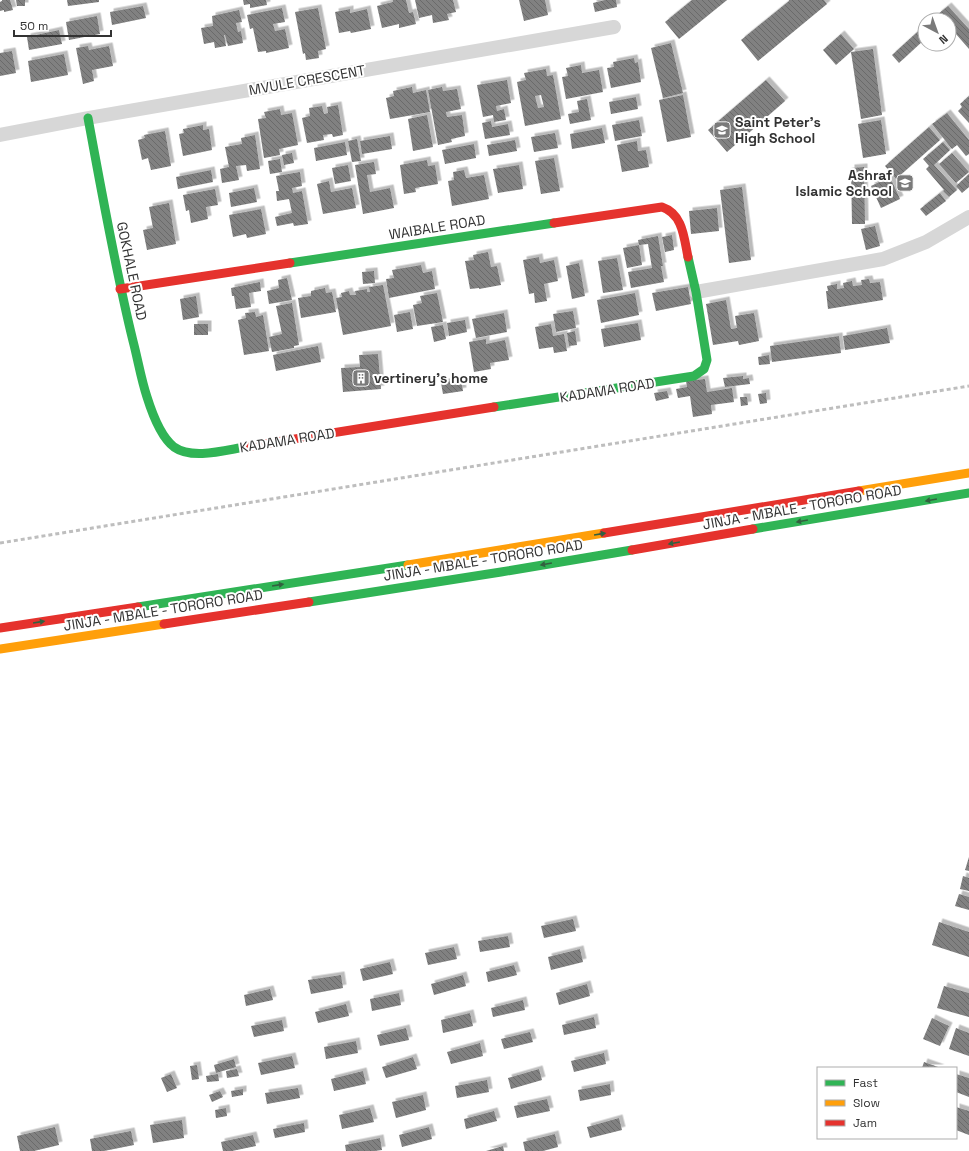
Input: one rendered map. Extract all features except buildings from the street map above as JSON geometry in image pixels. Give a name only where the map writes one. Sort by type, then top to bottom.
[{"type":"main road","name":"GOKHALE ROAD","points":[[88,118],[120,289],[147,398],[159,427]]},
{"type":"main road","name":"WAIBALE ROAD","points":[[120,289],[662,207],[670,210],[679,218],[696,292]]},
{"type":"main road","name":"KADAMA ROAD","points":[[159,427],[165,438],[175,448],[188,453],[198,454],[694,376],[704,369],[707,360],[696,292]]},
{"type":"main road","name":"JINJA - MBALE - TORORO ROAD","points":[[0,628],[491,552],[969,473]]},
{"type":"main road","name":"JINJA - MBALE - TORORO ROAD","points":[[0,649],[493,573],[969,493]]},
{"type":"street","name":"MVULE CRESCENT","points":[[0,135],[88,118],[614,27]]},
{"type":"street","points":[[696,292],[883,259],[926,242],[969,217]]},
{"type":"railway","points":[[0,543],[969,386]]},
{"type":"traffic: fast","points":[[88,118],[126,314],[145,390],[158,424],[169,443],[181,451],[199,454],[245,447]]},
{"type":"traffic: fast","points":[[290,263],[554,223]]},
{"type":"traffic: fast","points":[[494,407],[694,376],[704,369],[707,360],[696,292],[688,257]]},
{"type":"traffic: fast","points":[[753,529],[969,493]]},
{"type":"traffic: fast","points":[[309,602],[632,550]]},
{"type":"traffic: fast","points":[[138,607],[408,565]]},
{"type":"traffic: slow","points":[[859,491],[969,473]]},
{"type":"traffic: slow","points":[[408,565],[604,533]]},
{"type":"traffic: slow","points":[[0,649],[164,624]]},
{"type":"traffic: jam","points":[[554,223],[662,207],[669,210],[678,221],[684,235],[688,257]]},
{"type":"traffic: jam","points":[[120,289],[290,263]]},
{"type":"traffic: jam","points":[[245,447],[494,407]]},
{"type":"traffic: jam","points":[[604,533],[859,491]]},
{"type":"traffic: jam","points":[[632,550],[753,529]]},
{"type":"traffic: jam","points":[[164,624],[309,602]]},
{"type":"traffic: jam","points":[[0,628],[138,607]]},
{"type":"place","name":"Saint Peter's High School","points":[[722,130]]},
{"type":"place","name":"Ashraf Islamic School","points":[[905,183]]},
{"type":"place","name":"vertinery's home","points":[[361,378]]}]
